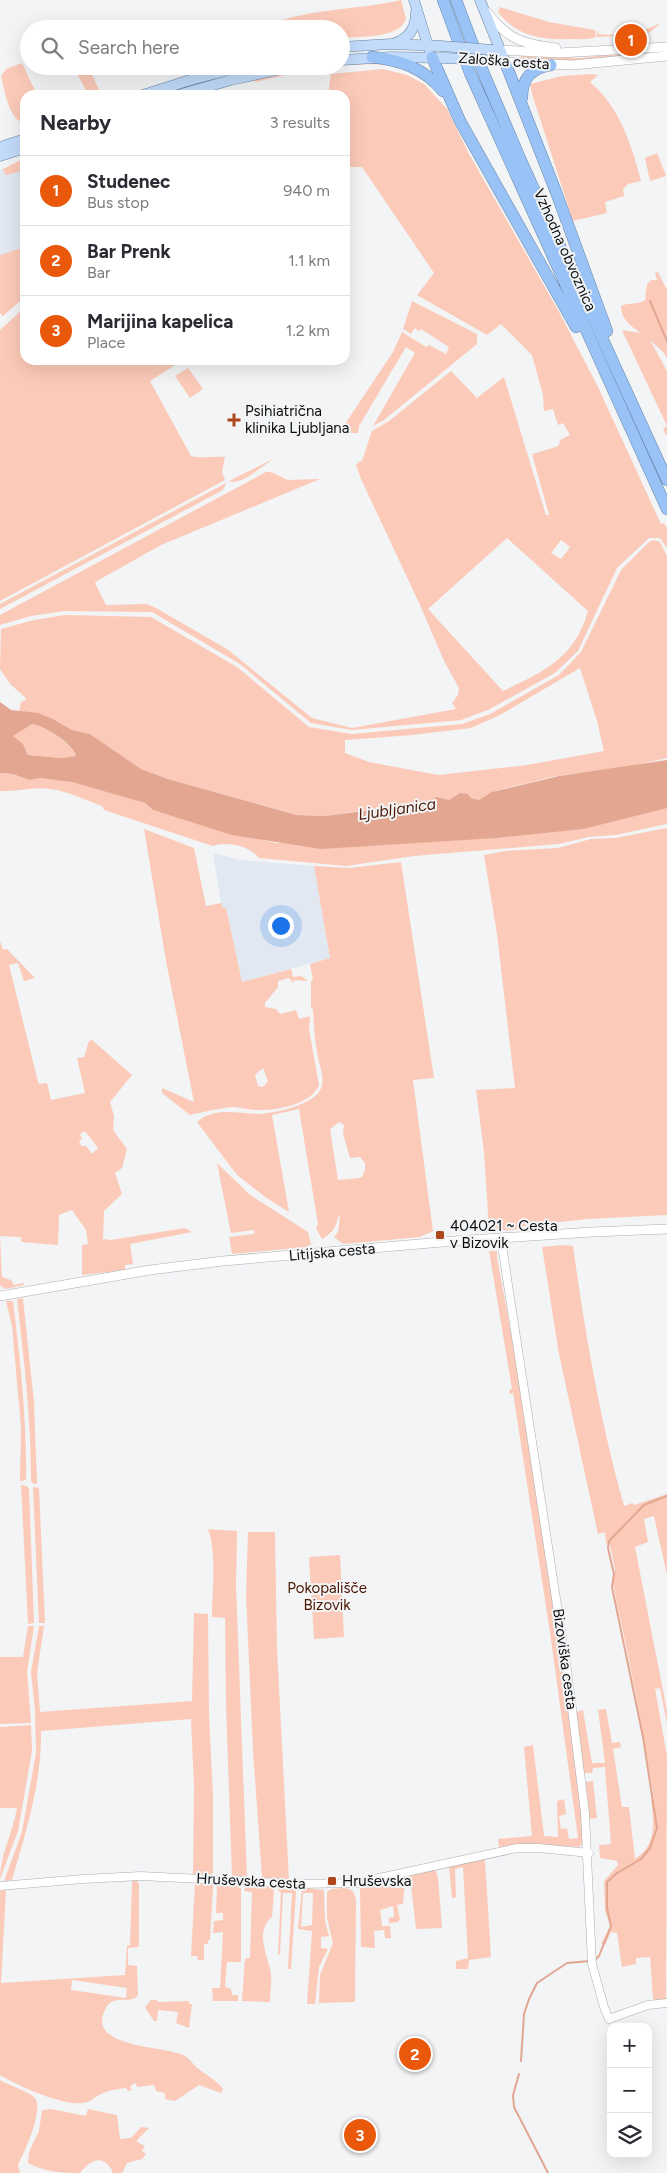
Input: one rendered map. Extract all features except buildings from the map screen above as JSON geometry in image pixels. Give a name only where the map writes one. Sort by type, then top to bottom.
[{"type":"highway","name":"Vzhodna obvoznica","points":[[443,0],[470,72],[667,509]]},
{"type":"highway","name":"Vzhodna obvoznica","points":[[456,0],[495,101],[667,480]]},
{"type":"highway","points":[[432,57],[452,105]]},
{"type":"highway","points":[[372,58],[402,62],[423,72],[440,88],[452,105],[574,322],[588,354],[601,365]]},
{"type":"highway","points":[[501,62],[523,108],[618,358],[619,375]]},
{"type":"highway","points":[[523,108],[522,93],[525,78],[535,69],[551,65]]},
{"type":"main road","points":[[391,44],[402,40],[412,31],[416,17],[415,2]]},
{"type":"main road","points":[[415,2],[432,57]]},
{"type":"main road","points":[[481,3],[501,62]]},
{"type":"main road","points":[[481,3],[500,27],[524,43],[581,52]]},
{"type":"main road","name":"Zaloška cesta","points":[[350,46],[391,44],[537,52],[581,52],[667,46]]},
{"type":"main road","name":"Zaloška cesta","points":[[350,59],[432,57],[551,65],[597,63],[667,56]]},
{"type":"main road","points":[[159,90],[210,75]]},
{"type":"main road","points":[[196,90],[254,75]]},
{"type":"main road","points":[[0,147],[20,141]]},
{"type":"main road","points":[[0,156],[20,150]]},
{"type":"main road","name":"Litijska cesta","points":[[0,1296],[150,1270],[205,1264],[425,1244],[592,1232],[667,1229]]},
{"type":"street","name":"Bizoviška cesta","points":[[502,1239],[568,1677],[589,1853],[592,1964],[609,2019],[648,2005],[667,2002]]},
{"type":"street","name":"Hruševska cesta","points":[[0,1886],[83,1878],[141,1876],[299,1884],[348,1884],[517,1848],[539,1848],[589,1853]]},
{"type":"shaded area","points":[[20,161],[20,254],[0,261],[0,170]]},
{"type":"shaded area","points":[[213,853],[240,860],[314,866],[330,958],[242,982],[226,908],[222,908]]},
{"type":"green space","points":[[401,0],[406,19],[396,30],[378,35],[350,37],[350,20],[282,20],[310,13]]},
{"type":"green space","points":[[500,7],[549,22],[595,30],[596,37],[588,39],[551,39],[531,35],[522,32],[505,20],[498,12]]},
{"type":"green space","points":[[661,23],[646,35],[597,37],[597,31],[599,34],[614,35],[638,33]]},
{"type":"green space","points":[[667,51],[581,61],[522,61],[521,56],[581,58],[629,52]]},
{"type":"green space","points":[[379,62],[395,66],[360,64],[350,64]]},
{"type":"green space","points":[[20,64],[20,75],[28,75],[35,90],[20,90],[20,122],[11,111],[6,96],[1,76],[6,69]]},
{"type":"green space","points":[[383,69],[407,75],[424,84],[447,109],[469,154],[559,312],[597,385],[661,524],[664,523],[667,528],[667,548],[660,538],[649,538],[617,568],[578,651],[555,673],[488,710],[461,720],[352,730],[311,723],[240,664],[152,612],[64,611],[31,616],[0,625],[0,615],[266,472],[271,472],[288,480],[320,479],[161,545],[97,581],[95,583],[106,605],[147,604],[156,608],[227,649],[312,718],[352,728],[456,709],[452,703],[458,695],[459,688],[444,661],[356,465],[362,461],[372,431],[389,421],[451,371],[477,398],[504,377],[546,515],[549,515],[532,454],[556,447],[559,445],[560,440],[570,435],[563,423],[558,425],[553,409],[544,411],[543,395],[532,355],[501,324],[487,335],[417,295],[434,273],[362,167],[350,167],[350,90],[329,90],[331,75],[350,75],[350,72]],"holes":[[[507,538],[588,611],[575,641],[556,662],[503,691],[428,609]],[[561,540],[570,547],[561,559],[551,553]]]},
{"type":"green space","points":[[78,75],[92,75],[99,90],[86,90]]},
{"type":"green space","points":[[279,75],[286,75],[256,82],[253,80]]},
{"type":"green space","points":[[598,75],[590,82],[617,114],[629,140],[641,181],[628,184],[623,189],[624,196],[605,202],[607,213],[573,221],[530,84],[562,76]]},
{"type":"green space","points":[[657,153],[666,176],[650,181],[645,158]]},
{"type":"green space","points":[[20,160],[20,171],[6,175],[3,169]]},
{"type":"green space","points":[[20,249],[20,301],[3,316],[0,313],[0,255]]},
{"type":"green space","points":[[658,272],[667,290],[667,359],[664,353],[650,340],[667,371],[667,426],[622,330],[640,333],[625,319],[621,306],[645,300],[647,284],[651,280],[657,280],[655,273]]},
{"type":"green space","points":[[412,301],[477,334],[477,344],[384,420],[373,426],[415,353],[406,347],[359,426],[358,433],[339,433],[393,352],[402,332],[426,347],[429,345],[446,354],[449,347],[421,329],[419,331],[415,328],[411,334],[403,329]]},
{"type":"green space","points":[[20,312],[20,365],[175,365],[150,381],[191,456],[225,457],[222,472],[225,480],[0,601],[0,330]]},
{"type":"green space","points":[[188,368],[203,389],[190,398],[175,376]]},
{"type":"green space","points":[[667,426],[667,436],[663,429]]},
{"type":"green space","points":[[275,458],[246,478],[234,482],[229,481]]},
{"type":"green space","points":[[226,483],[223,490],[0,609],[0,604]]},
{"type":"green space","points":[[654,540],[660,542],[667,556],[667,758],[631,766],[556,776],[495,791],[479,800],[471,798],[468,794],[460,793],[449,800],[437,797],[425,802],[324,816],[298,815],[168,779],[141,769],[90,734],[72,730],[53,719],[19,711],[21,702],[26,700],[25,697],[11,685],[0,669],[1,629],[34,620],[65,615],[151,617],[237,667],[309,727],[352,734],[462,724],[490,714],[559,675],[581,652],[621,570],[649,542]],"holes":[[[580,668],[597,721],[604,751],[527,765],[438,775],[369,762],[345,753],[345,740],[471,728],[500,715]]]},
{"type":"green space","points":[[32,724],[43,728],[64,741],[74,751],[76,756],[61,758],[28,755],[23,744],[13,737],[14,734]]},
{"type":"green space","points":[[0,773],[11,774],[30,780],[40,778],[62,780],[85,785],[145,803],[153,810],[276,843],[667,804],[667,824],[616,835],[588,837],[559,844],[414,856],[346,866],[259,858],[250,850],[231,844],[213,846],[104,810],[102,806],[57,790],[38,788],[0,791]]},
{"type":"green space","points":[[667,828],[667,1215],[587,1219],[524,1226],[511,1230],[489,1229],[484,1152],[476,1090],[515,1088],[497,934],[484,855],[505,851],[558,848],[591,839],[615,838]]},
{"type":"green space","points":[[144,829],[194,848],[206,906],[221,903],[223,908],[226,908],[242,982],[291,969],[293,977],[301,976],[308,981],[294,980],[293,983],[289,978],[278,981],[278,987],[265,1003],[265,1007],[276,1009],[280,1014],[296,1010],[299,1019],[310,1016],[309,1029],[319,1085],[315,1092],[301,1102],[282,1108],[256,1110],[233,1107],[190,1115],[162,1093],[162,1088],[194,1102],[166,961]],"holes":[[[263,1068],[268,1081],[263,1087],[258,1086],[255,1075]]]},
{"type":"green space","points":[[401,862],[434,1078],[413,1080],[433,1231],[420,1237],[343,1244],[334,1237],[338,1232],[340,1216],[333,1230],[322,1239],[316,1228],[318,1224],[299,1109],[272,1115],[289,1212],[268,1199],[237,1175],[197,1122],[204,1117],[219,1112],[259,1114],[276,1112],[305,1102],[319,1092],[322,1085],[322,1077],[315,1040],[313,1009],[311,1008],[311,981],[313,980],[310,964],[330,958],[314,866],[349,868]],"holes":[[[339,1122],[344,1125],[343,1134],[350,1158],[360,1157],[365,1163],[365,1170],[362,1177],[338,1180],[330,1129]]]},
{"type":"green space","points":[[0,941],[3,950],[7,949],[35,978],[24,981],[18,963],[9,965],[38,1082],[39,1084],[47,1083],[51,1100],[85,1093],[77,1058],[84,1057],[89,1041],[92,1040],[132,1075],[110,1102],[114,1116],[113,1130],[127,1149],[122,1168],[115,1173],[122,1194],[104,1211],[103,1239],[111,1240],[185,1228],[192,1232],[130,1244],[133,1264],[125,1265],[125,1270],[82,1275],[82,1245],[88,1244],[86,1230],[72,1210],[59,1215],[58,1245],[21,1242],[21,1237],[0,1236]],"holes":[[[85,1131],[98,1148],[92,1154],[86,1146],[81,1146],[79,1141],[82,1139],[80,1134]]]},
{"type":"green space","points":[[217,1163],[250,1195],[308,1232],[311,1244],[306,1247],[232,1254],[229,1237],[254,1234],[254,1230],[231,1233]]},
{"type":"green space","points":[[0,1236],[2,1277],[11,1280],[14,1285],[23,1283],[24,1285],[5,1289],[0,1285]]},
{"type":"green space","points":[[573,1246],[594,1377],[615,1474],[624,1506],[632,1503],[634,1505],[667,1494],[667,1575],[654,1516],[644,1519],[648,1542],[635,1547],[667,1711],[667,1724],[660,1688],[655,1689],[667,1756],[666,2000],[656,2001],[653,1999],[650,1957],[636,1958],[636,1964],[622,1967],[617,1933],[611,1932],[605,1945],[601,1944],[610,1926],[605,1910],[604,1881],[618,1865],[617,1861],[600,1858],[599,1845],[611,1844],[605,1767],[593,1768],[592,1773],[584,1773],[576,1712],[583,1710],[592,1763],[605,1763],[598,1710],[606,1709],[612,1743],[620,1742],[621,1747],[613,1749],[622,1807],[629,1807],[635,1859],[651,1840],[653,1817],[651,1800],[654,1799],[613,1582],[615,1569],[610,1545],[606,1543],[605,1532],[598,1534],[559,1354],[542,1247]]},
{"type":"green space","points":[[489,1251],[497,1251],[543,1529],[581,1802],[584,1839],[579,1847],[534,1844],[499,1847],[498,1839],[532,1836],[524,1747],[533,1745],[544,1836],[558,1837],[557,1801],[564,1799],[566,1814],[559,1816],[561,1829],[567,1828],[569,1839],[578,1838],[550,1632],[513,1393],[510,1394],[509,1390],[512,1389]]},
{"type":"green space","points":[[23,1298],[34,1403],[37,1484],[32,1483],[31,1480],[25,1367],[17,1299]]},
{"type":"green space","points":[[6,1301],[13,1301],[20,1367],[26,1457],[26,1479],[23,1481],[20,1481],[21,1427],[12,1326]]},
{"type":"green space","points":[[21,1485],[27,1486],[29,1489],[34,1623],[28,1624]]},
{"type":"green space","points":[[33,1487],[39,1488],[45,1623],[39,1623]]},
{"type":"green space","points":[[208,1529],[237,1531],[236,1586],[247,1877],[232,1877],[225,1618],[212,1617],[213,1561]]},
{"type":"green space","points":[[248,1532],[275,1532],[277,1649],[289,1880],[262,1878],[253,1750],[246,1595]]},
{"type":"green space","name":"Pokopališče Bizovik","points":[[340,1555],[344,1637],[314,1639],[309,1557]]},
{"type":"green space","points":[[194,1613],[208,1614],[213,1873],[210,1875],[193,1874],[194,1787],[191,1719],[41,1731],[39,1769],[28,1825],[12,1880],[4,1881],[22,1832],[36,1753],[35,1710],[31,1672],[39,1626],[44,1626],[37,1673],[40,1712],[192,1701]]},
{"type":"green space","points":[[28,1626],[34,1626],[27,1672],[31,1723],[0,1724],[0,1657],[23,1657]]},
{"type":"green space","points":[[31,1725],[32,1751],[18,1831],[0,1879],[4,1852],[17,1808],[0,1808],[0,1727]]},
{"type":"green space","points":[[593,1781],[597,1818],[589,1819],[586,1782]]},
{"type":"green space","points":[[483,1859],[485,1861],[491,1957],[469,1960],[468,1969],[456,1969],[456,1961],[468,1958],[463,1867],[455,1869],[456,1897],[452,1898],[449,1866]]},
{"type":"green space","points":[[436,1871],[438,1878],[442,1928],[416,1929],[410,1877],[412,1874]]},
{"type":"green space","points":[[397,1877],[405,1882],[403,1904],[397,1905],[400,1919],[398,1922],[389,1923],[389,1918],[394,1917],[393,1906],[380,1910],[382,1926],[390,1926],[391,1938],[385,1938],[384,1930],[374,1931],[375,1948],[361,1947],[360,1889],[365,1884]]},
{"type":"green space","points":[[132,1880],[137,1880],[139,1884],[139,1947],[128,1948],[128,1965],[137,1966],[138,1995],[131,1999],[110,2002],[102,2020],[105,2030],[115,2038],[129,2043],[175,2052],[185,2056],[223,2089],[221,2093],[199,2085],[175,2101],[165,2099],[165,2093],[156,2091],[154,2085],[137,2087],[136,2083],[130,2086],[132,2090],[128,2091],[126,2088],[111,2090],[88,2102],[78,2103],[42,2095],[0,2075],[0,1891],[6,1890],[1,1983],[125,1975],[127,1946],[130,1945]],"holes":[[[72,1980],[127,1988],[126,1998],[71,1990]]]},
{"type":"green space","points":[[195,1882],[212,1883],[213,1886],[210,1940],[208,1940],[208,1944],[204,1944],[204,1960],[198,1960],[197,1956],[191,1956]]},
{"type":"green space","points":[[219,1883],[238,1884],[241,1887],[241,1962],[227,1962],[225,1987],[231,1989],[232,1995],[238,1995],[238,2001],[213,2001],[212,1988],[220,1988],[223,1932],[213,1933],[214,1921],[223,1920],[223,1913],[216,1913],[217,1885]]},
{"type":"green space","points":[[246,1885],[272,1887],[274,1891],[272,1917],[267,1923],[263,1937],[271,1974],[270,2002],[242,2001],[245,1959],[250,1958],[252,1892],[244,1891]]},
{"type":"green space","points":[[293,1887],[296,1892],[291,1969],[288,1969],[292,1893],[283,1893],[280,1954],[278,1955],[281,1892],[278,1891],[279,1888]]},
{"type":"green space","points":[[344,1888],[353,1891],[356,1900],[355,2002],[319,2003],[320,1975],[333,1943],[327,1918],[327,1892],[331,1889]]},
{"type":"green space","points":[[302,1889],[324,1890],[325,1921],[329,1936],[321,1937],[321,1948],[328,1949],[319,1967],[315,2004],[307,2004],[312,1931],[298,1929]],"holes":[[[303,1893],[313,1893],[312,1925],[301,1927]]]},
{"type":"green space","points":[[151,2000],[157,2000],[158,2002],[189,2001],[189,2004],[192,2004],[189,2028],[176,2023],[178,2012],[158,2010],[157,2021],[154,2021],[145,2007]]},
{"type":"green space","points":[[0,2080],[32,2096],[37,2104],[32,2132],[18,2165],[20,2173],[0,2173]]},
{"type":"green space","points":[[51,2109],[86,2116],[88,2109],[117,2115],[120,2139],[131,2138],[141,2127],[149,2128],[137,2140],[137,2142],[145,2146],[142,2151],[146,2154],[142,2159],[127,2163],[122,2173],[112,2173],[108,2165],[100,2160],[92,2162],[80,2173],[67,2173],[34,2166],[28,2163],[29,2152],[39,2131],[42,2110]]},
{"type":"water","name":"Ljubljanica","points":[[0,702],[11,710],[38,713],[72,730],[90,734],[141,769],[168,779],[297,815],[324,816],[356,812],[425,802],[437,797],[449,800],[460,793],[468,794],[471,798],[479,800],[492,792],[559,776],[667,760],[667,808],[583,829],[496,838],[321,849],[232,835],[153,810],[145,803],[72,782],[40,778],[30,780],[12,774],[0,773]],"holes":[[[32,724],[64,741],[70,746],[76,756],[61,758],[28,755],[23,744],[13,736]]]},
{"type":"waterway","points":[[650,301],[667,341]]},
{"type":"waterway","points":[[595,1960],[599,1956],[611,1926],[607,1908],[607,1882],[617,1873],[641,1859],[650,1848],[657,1828],[643,1737],[612,1587],[614,1574],[608,1548],[609,1541],[644,1505],[667,1496]]},
{"type":"waterway","points":[[521,2061],[524,2014],[537,1983],[567,1963],[590,1961]]},
{"type":"waterway","points":[[519,2074],[513,2095],[514,2107],[548,2173]]},
{"type":"place","name":"Studenec","points":[[631,40]]},
{"type":"place","name":"Psihiatrična klinika Ljubljana","points":[[234,420]]},
{"type":"place","name":"404021 ~ Cesta v Bizovik","points":[[440,1235]]},
{"type":"place","name":"Hruševska","points":[[332,1881]]},
{"type":"place","name":"Bar Prenk","points":[[415,2054]]},
{"type":"place","name":"Marijina kapelica","points":[[360,2135]]}]
